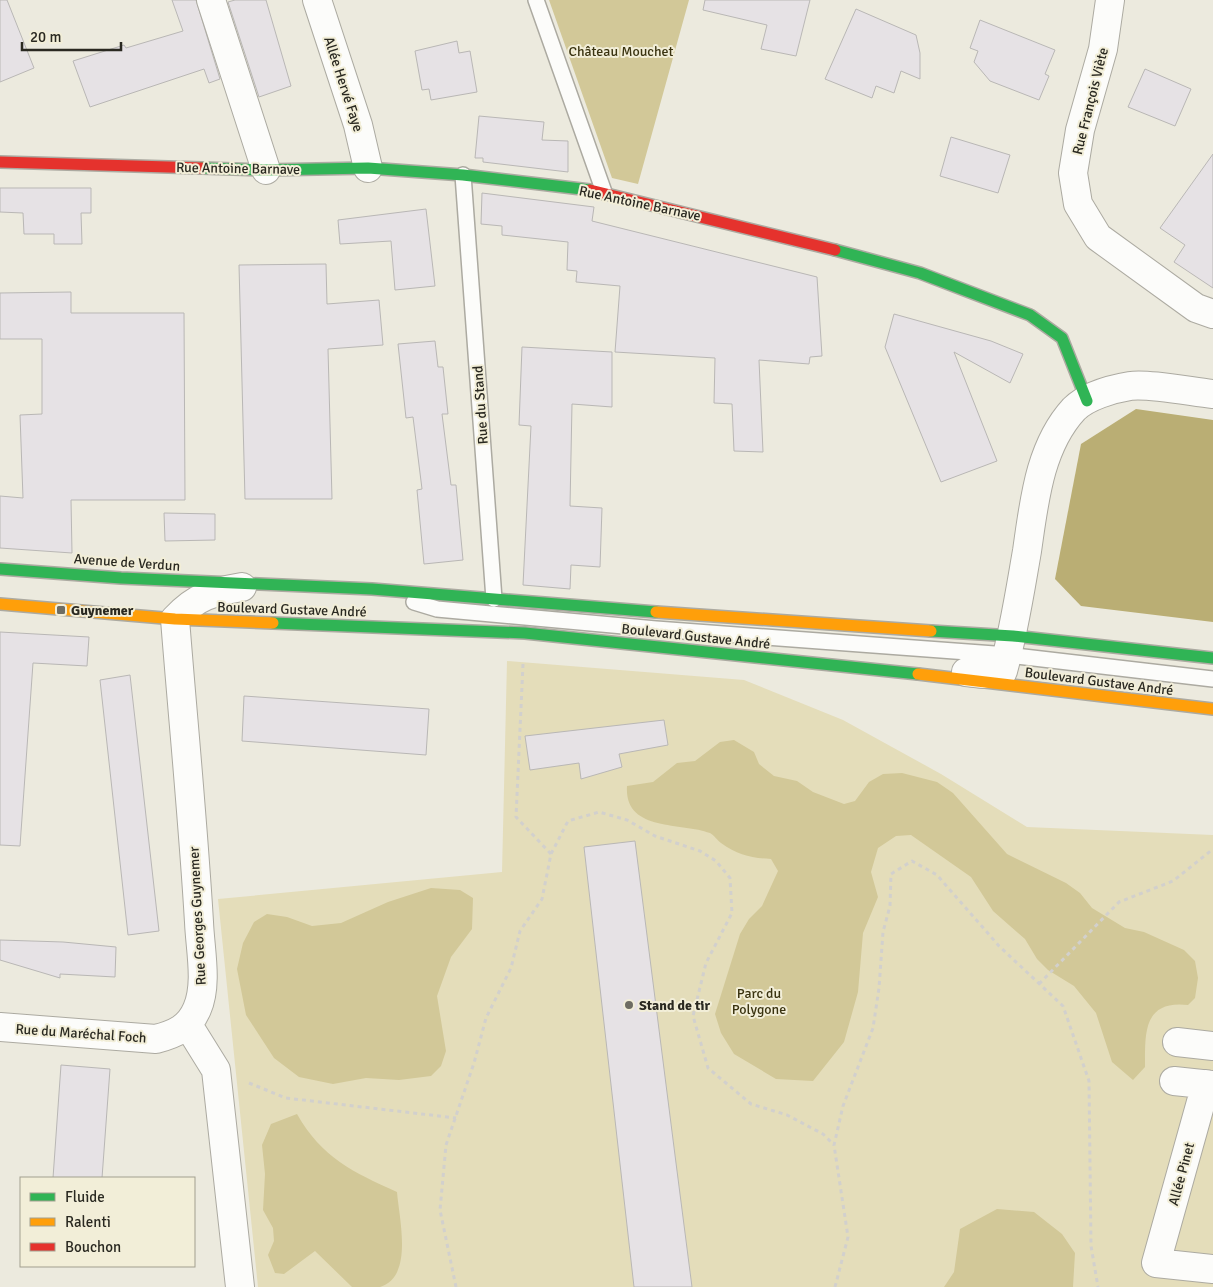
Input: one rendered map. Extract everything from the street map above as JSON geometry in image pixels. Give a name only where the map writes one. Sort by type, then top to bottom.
[{"type":"main road","name":"Rue Antoine Barnave","points":[[0,162],[266,170],[368,168],[463,175],[604,192],[795,239],[920,273],[1030,314],[1062,338],[1087,401]]},
{"type":"main road","name":"Avenue de Verdun","points":[[0,569],[251,585]]},
{"type":"main road","name":"Boulevard Gustave André","points":[[251,585],[372,589]]},
{"type":"main road","points":[[0,604],[175,619]]},
{"type":"main road","name":"Boulevard Gustave André","points":[[175,619],[507,620],[858,667],[1213,709]]},
{"type":"main road","points":[[1010,646],[1213,658]]},
{"type":"street","points":[[211,0],[266,170]]},
{"type":"street","name":"Allée Hervé Faye","points":[[317,0],[358,125],[368,168]]},
{"type":"street","name":"Rue François Viète","points":[[1110,0],[1103,49],[1080,130],[1073,173],[1078,204],[1098,237],[1196,308],[1213,314]]},
{"type":"street","points":[[858,667],[920,667],[984,674],[1003,670],[1010,646],[1035,502],[1044,462],[1057,432],[1075,408],[1110,390],[1132,385],[1213,394]]},
{"type":"street","points":[[175,619],[189,603],[216,592],[251,585]]},
{"type":"street","name":"Rue Georges Guynemer","points":[[175,619],[202,987],[198,1008],[188,1025]]},
{"type":"street","points":[[188,1025],[216,1070],[240,1287]]},
{"type":"street","name":"Rue du Maréchal Foch","points":[[0,1027],[156,1038],[174,1035],[188,1025]]},
{"type":"street","points":[[1177,1042],[1213,1046]]},
{"type":"street","points":[[1174,1081],[1209,1084]]},
{"type":"street","name":"Allée Pinet","points":[[1209,1084],[1156,1263],[1213,1268]]},
{"type":"lane","points":[[536,0],[604,192]]},
{"type":"lane","name":"Rue du Stand","points":[[463,175],[507,620]]},
{"type":"lane","points":[[372,589],[437,609],[507,620],[1010,646],[1213,679]]},
{"type":"path","points":[[507,620],[516,817],[551,854]]},
{"type":"path","points":[[456,1287],[440,1210],[446,1145],[486,1018],[511,968],[520,931],[542,899],[551,854],[568,821],[600,812],[628,820],[655,836],[700,851],[716,861],[730,878],[732,913],[706,963],[693,1016],[708,1068],[750,1104],[787,1115],[824,1134],[834,1145]]},
{"type":"path","points":[[1039,984],[1118,902],[1173,881],[1213,849]]},
{"type":"path","points":[[835,1287],[848,1238],[834,1145],[843,1106],[873,1028],[879,988],[883,932],[890,906],[891,874],[912,861],[937,874],[999,946],[1063,1006],[1089,1081],[1091,1246],[1098,1287]]},
{"type":"path","points":[[216,1070],[286,1098],[456,1118]]},
{"type":"green space","name":"Château Mouchet","points":[[549,0],[689,0],[638,184],[612,178]]},
{"type":"green space","name":"Parc du Polygone","points":[[507,661],[744,680],[843,720],[941,774],[1027,827],[1213,835],[1213,1287],[258,1287],[218,899],[502,872]]},
{"type":"green space","points":[[734,740],[754,752],[759,764],[774,776],[797,781],[813,792],[844,804],[855,801],[869,782],[883,774],[902,773],[937,782],[953,793],[1007,854],[1066,883],[1080,893],[1092,908],[1125,928],[1144,932],[1184,950],[1195,961],[1198,978],[1195,998],[1188,1005],[1173,1005],[1162,1008],[1155,1013],[1147,1031],[1145,1067],[1133,1080],[1112,1062],[1096,1013],[1074,986],[1048,970],[1037,959],[1025,939],[993,911],[971,877],[911,835],[896,836],[878,848],[871,872],[878,897],[863,933],[858,992],[844,1042],[813,1081],[776,1079],[734,1054],[721,1033],[715,1014],[740,934],[749,919],[762,906],[778,871],[771,859],[751,857],[739,853],[721,843],[710,833],[656,823],[644,818],[635,811],[629,801],[627,786],[653,782],[677,763],[695,761],[720,742]]},
{"type":"green space","points":[[431,888],[460,890],[473,898],[472,929],[451,957],[437,996],[446,1051],[441,1066],[431,1076],[399,1080],[366,1078],[333,1084],[299,1077],[274,1058],[246,1015],[237,969],[243,943],[254,922],[267,914],[287,917],[312,926],[341,923],[388,902]]},
{"type":"green space","points":[[297,1114],[317,1142],[328,1153],[366,1178],[397,1192],[402,1246],[401,1259],[397,1272],[391,1281],[380,1287],[352,1287],[315,1251],[284,1274],[275,1273],[268,1255],[274,1241],[273,1228],[263,1210],[265,1174],[262,1145],[271,1124]]},
{"type":"green space","points":[[997,1209],[1034,1212],[1062,1234],[1075,1253],[1073,1287],[944,1287],[954,1272],[960,1229]]},
{"type":"shaded area","points":[[1136,409],[1213,420],[1213,622],[1081,606],[1055,579],[1081,444]]},
{"type":"building","points":[[0,0],[7,0],[34,68],[0,82]]},
{"type":"building","points":[[172,0],[196,0],[220,79],[209,83],[204,69],[90,107],[73,61],[124,45],[126,48],[183,31]]},
{"type":"building","points":[[235,0],[266,0],[291,86],[259,97],[228,2]]},
{"type":"building","points":[[705,0],[810,0],[796,56],[761,49],[767,25],[703,10]]},
{"type":"building","points":[[856,9],[916,35],[920,53],[920,79],[901,71],[894,93],[876,86],[872,98],[825,79]]},
{"type":"building","points":[[980,20],[1055,50],[1045,74],[1049,76],[1039,100],[990,81],[974,62],[978,51],[970,48]]},
{"type":"building","points":[[457,41],[459,53],[470,51],[477,92],[431,100],[429,89],[422,90],[415,51]]},
{"type":"building","points":[[1145,69],[1191,89],[1175,126],[1128,107]]},
{"type":"building","points":[[479,116],[544,122],[542,140],[568,141],[568,172],[483,162],[483,158],[475,158]]},
{"type":"building","points":[[951,137],[1010,155],[998,193],[940,176]]},
{"type":"building","points":[[1213,154],[1213,288],[1174,262],[1185,245],[1160,228]]},
{"type":"building","points":[[0,188],[91,188],[91,213],[81,213],[82,244],[54,244],[54,234],[24,234],[23,213],[0,212]]},
{"type":"building","points":[[482,193],[594,207],[592,221],[817,277],[822,356],[810,357],[809,364],[759,360],[763,452],[734,451],[732,404],[714,403],[715,358],[615,352],[620,286],[576,282],[577,271],[567,270],[568,242],[502,235],[502,226],[481,224]]},
{"type":"building","points":[[426,209],[435,286],[395,290],[391,241],[340,244],[338,220]]},
{"type":"building","points":[[326,264],[327,304],[379,300],[383,345],[328,349],[332,499],[245,499],[239,265]]},
{"type":"building","points":[[71,292],[71,313],[184,313],[185,500],[71,500],[72,553],[0,548],[0,496],[23,498],[20,415],[42,414],[42,339],[0,339],[0,293]]},
{"type":"building","points":[[894,314],[991,341],[1023,354],[1010,383],[954,352],[997,461],[941,482],[885,347]]},
{"type":"building","points":[[435,341],[438,367],[443,367],[448,414],[442,414],[451,485],[456,485],[463,560],[424,564],[417,490],[422,489],[413,417],[406,418],[398,344]]},
{"type":"building","points":[[522,347],[612,352],[612,407],[572,404],[570,506],[602,508],[600,567],[571,565],[570,589],[523,585],[531,426],[519,425]]},
{"type":"building","points":[[164,513],[215,514],[215,540],[165,541]]},
{"type":"building","points":[[0,632],[89,637],[87,666],[33,663],[20,846],[0,845]]},
{"type":"building","points":[[130,675],[159,931],[128,935],[100,680]]},
{"type":"building","points":[[244,696],[429,709],[426,755],[242,741]]},
{"type":"building","points":[[664,720],[668,745],[619,754],[622,767],[581,779],[579,763],[530,770],[525,736]]},
{"type":"building","name":"Stand de tir","points":[[635,841],[692,1287],[634,1287],[584,847]]},
{"type":"building","points":[[0,940],[63,942],[116,947],[115,977],[60,974],[60,978],[0,960]]},
{"type":"building","points":[[61,1065],[110,1069],[102,1177],[53,1177]]},
{"type":"traffic: fast","points":[[202,168],[266,170],[368,168],[463,175],[590,190]]},
{"type":"traffic: fast","points":[[835,250],[920,273],[1030,315],[1062,338],[1087,401]]},
{"type":"traffic: fast","points":[[0,569],[121,578],[372,589],[656,612]]},
{"type":"traffic: fast","points":[[273,623],[525,633],[918,674]]},
{"type":"traffic: fast","points":[[931,631],[1013,636],[1213,658]]},
{"type":"traffic: slow","points":[[0,604],[175,619],[273,623]]},
{"type":"traffic: slow","points":[[656,612],[931,631]]},
{"type":"traffic: slow","points":[[918,674],[1213,709]]},
{"type":"traffic: jam","points":[[0,162],[202,168]]},
{"type":"traffic: jam","points":[[590,190],[835,250]]},
{"type":"place","name":"Guynemer","points":[[61,610]]},
{"type":"place","name":"Stand de tir","points":[[629,1005]]}]
